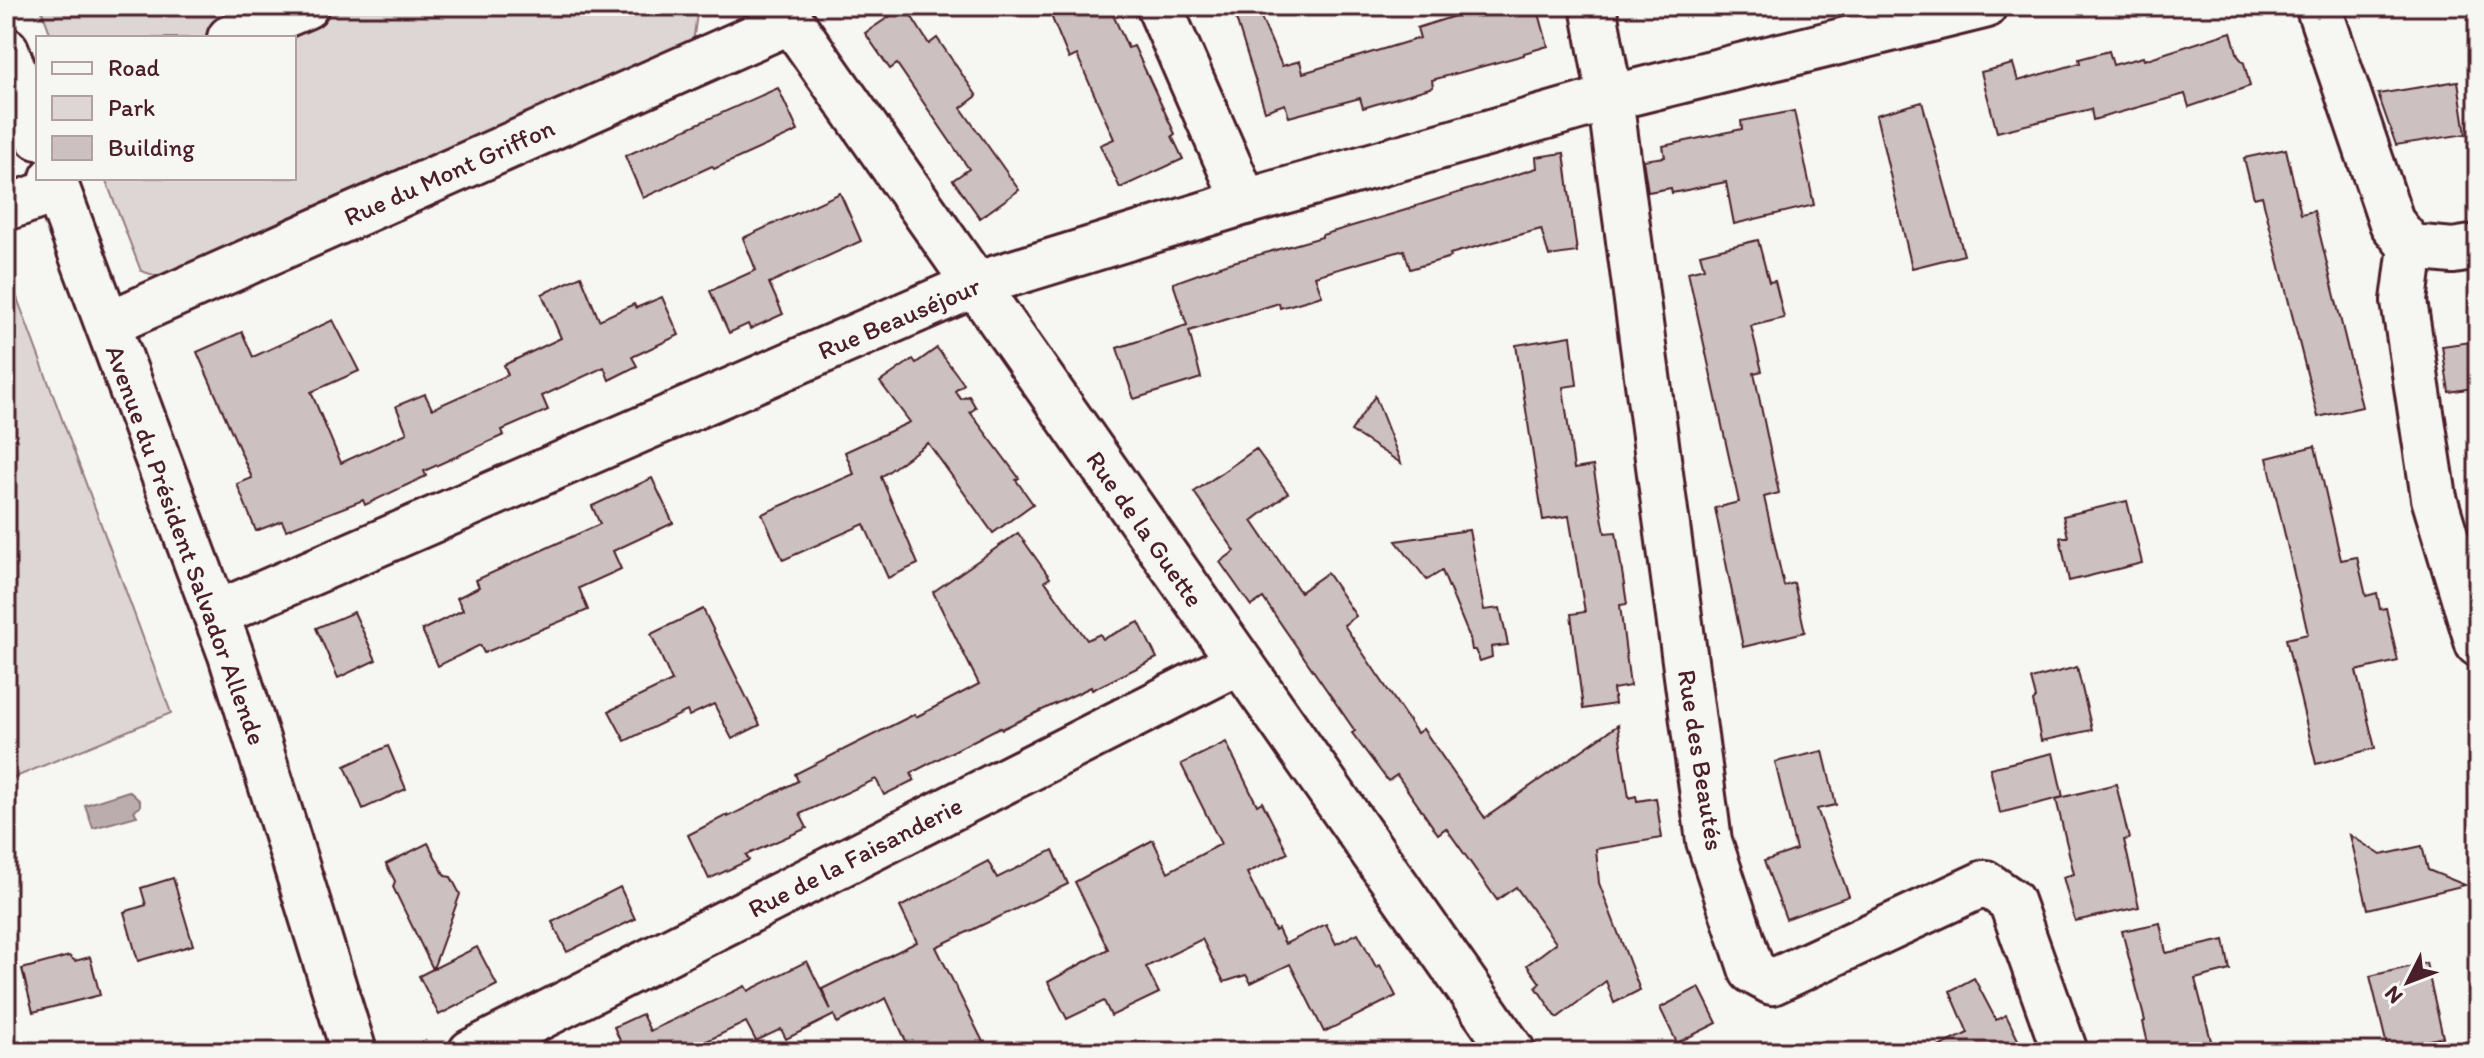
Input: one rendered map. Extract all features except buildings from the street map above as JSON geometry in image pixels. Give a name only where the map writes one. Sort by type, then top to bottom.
[{"type":"street","points":[[235,36],[306,6]]},
{"type":"street","points":[[1159,6],[1245,202]]},
{"type":"street","points":[[1593,6],[1610,98]]},
{"type":"street","name":"Rue Beauséjour","points":[[216,614],[974,285],[1245,202],[1610,98],[1984,6]]},
{"type":"street","points":[[2318,6],[2392,223],[2411,247],[2404,301],[2434,498],[2478,644]]},
{"type":"street","name":"Rue de la Guette","points":[[776,12],[974,285],[1239,662],[1498,1047]]},
{"type":"street","name":"Rue du Mont Griffon","points":[[108,324],[776,12]]},
{"type":"street","points":[[6,50],[36,126]]},
{"type":"street","name":"Rue des Beautés","points":[[1610,98],[1709,841],[1752,971],[1772,982],[1985,883],[2011,901],[2065,1052]]},
{"type":"street","points":[[6,208],[55,184]]},
{"type":"street","name":"Avenue du Président Salvador Allende","points":[[55,184],[216,614],[354,1052]]},
{"type":"street","points":[[2411,247],[2453,251],[2478,247]]},
{"type":"street","name":"Rue de la Faisanderie","points":[[471,1052],[1239,662]]},
{"type":"green space","points":[[40,6],[698,6],[693,43],[166,279],[141,271],[106,180],[296,180],[296,36],[51,36]]},
{"type":"green space","points":[[6,268],[171,713],[6,781]]},
{"type":"shaded area","points":[[129,791],[140,801],[140,807],[134,811],[137,816],[93,828],[85,805]]}]
